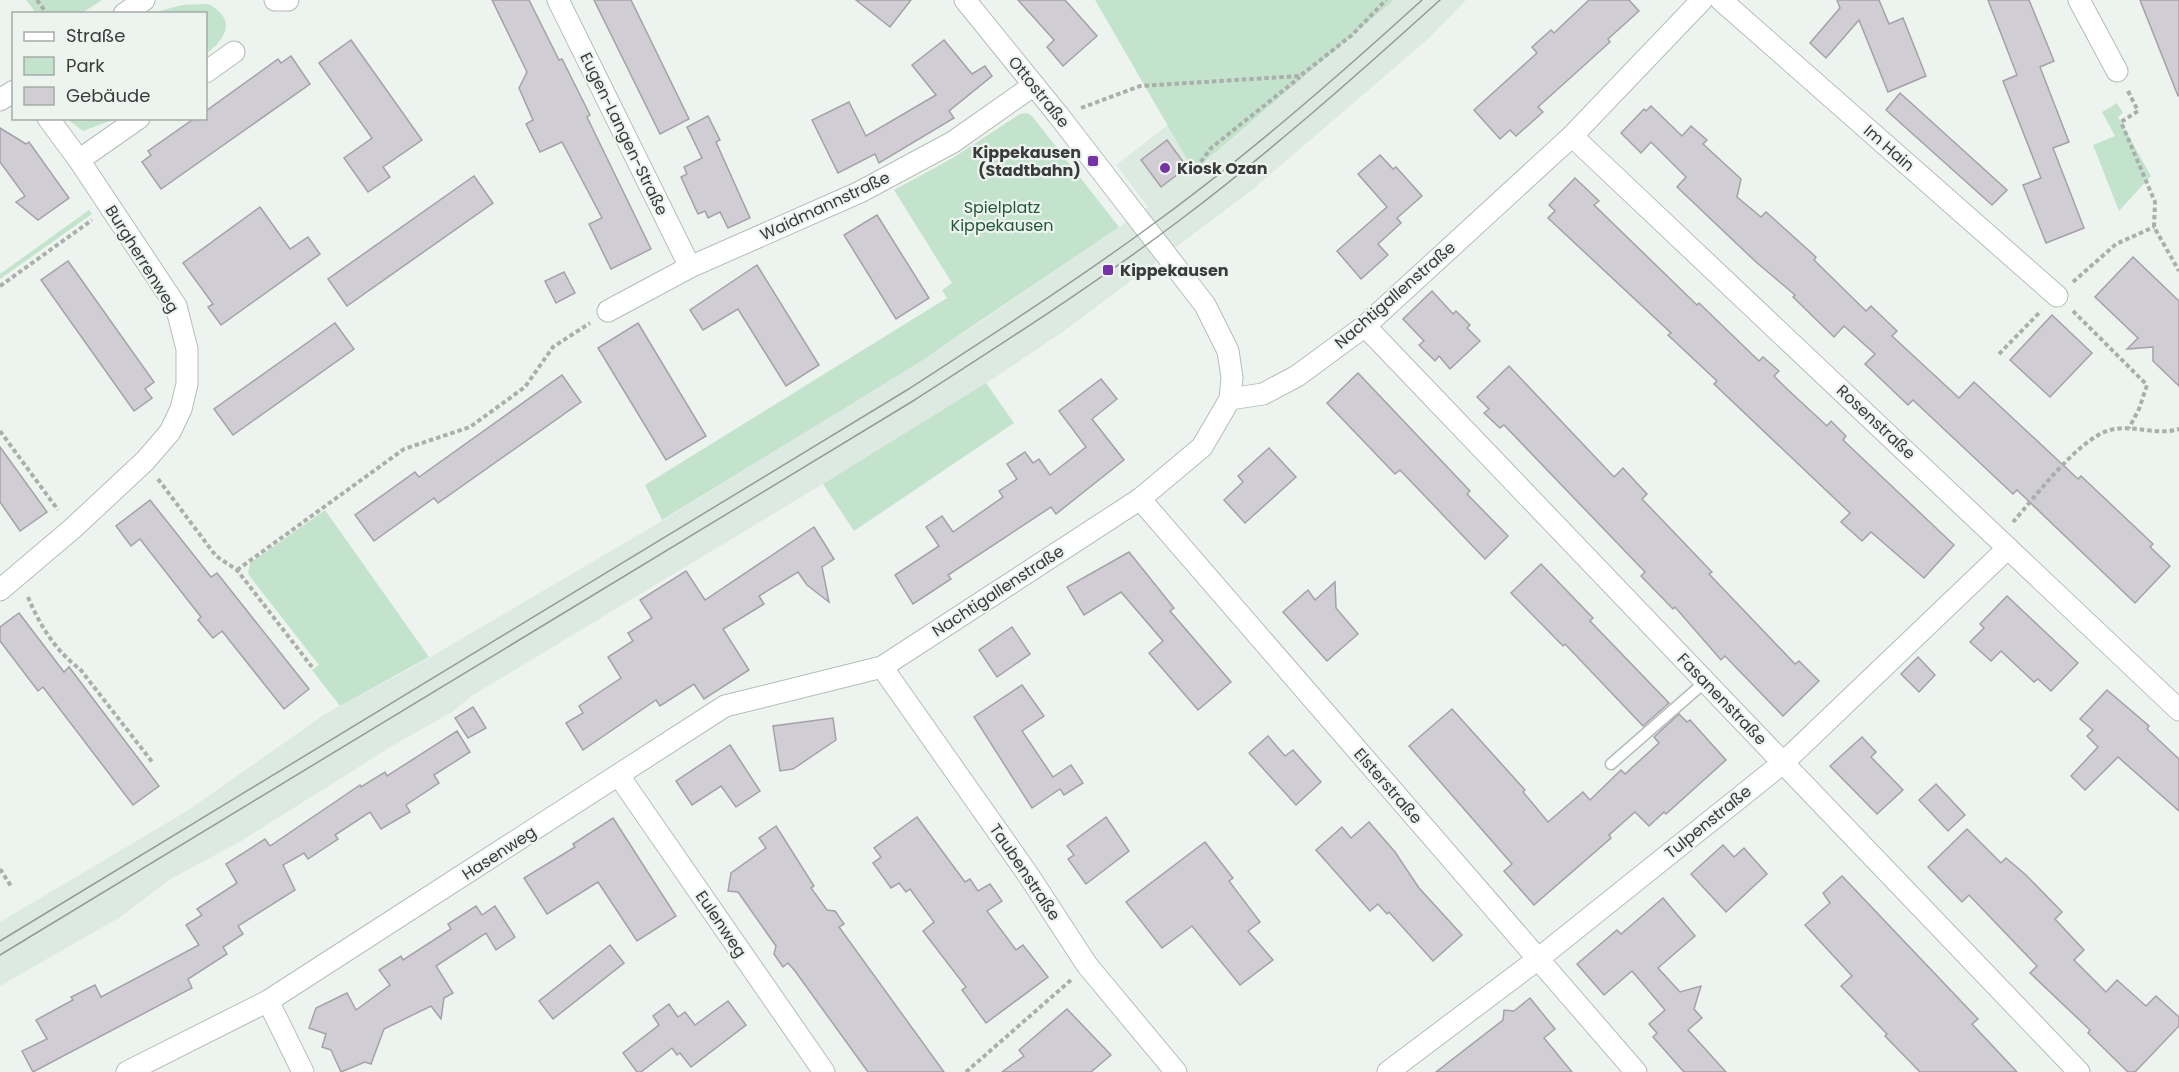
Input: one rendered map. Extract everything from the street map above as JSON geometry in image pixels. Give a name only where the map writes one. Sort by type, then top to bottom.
[{"type":"street","points":[[127,12],[144,0]]},
{"type":"street","points":[[275,0],[288,0]]},
{"type":"street","name":"Eugen-Langen-Straße","points":[[558,0],[690,267]]},
{"type":"street","name":"Ottostraße","points":[[965,0],[1059,116],[1205,305],[1228,351],[1232,377],[1230,399]]},
{"type":"street","name":"Nachtigallenstraße","points":[[882,667],[1140,499],[1202,447],[1230,399],[1263,394],[1297,376],[1365,326],[1572,136],[1702,0]]},
{"type":"street","name":"Im Hain","points":[[1721,0],[2057,296]]},
{"type":"street","points":[[2079,0],[2116,71]]},
{"type":"street","points":[[207,71],[234,52]]},
{"type":"street","name":"Waidmannstraße","points":[[608,311],[690,267],[861,192],[953,142],[1034,85]]},
{"type":"street","name":"Burgherrenweg","points":[[8,584],[72,529],[145,461],[170,432],[181,410],[187,384],[187,349],[176,306],[79,160],[49,120]]},
{"type":"street","points":[[79,160],[136,120]]},
{"type":"street","name":"Rosenstraße","points":[[1572,136],[2179,710]]},
{"type":"street","name":"Fasanenstraße","points":[[1365,326],[2079,1072]]},
{"type":"street","name":"Elsterstraße","points":[[1140,499],[1636,1072]]},
{"type":"street","name":"Tulpenstraße","points":[[1388,1072],[1538,959],[1784,762],[2003,543]]},
{"type":"street","name":"Hasenweg","points":[[127,1072],[268,1001],[725,706],[882,667]]},
{"type":"street","name":"Taubenstraße","points":[[882,667],[1029,876],[1087,965],[1176,1072]]},
{"type":"street","name":"Eulenweg","points":[[619,776],[824,1072]]},
{"type":"street","points":[[268,1001],[303,1072]]},
{"type":"lane","points":[[1611,764],[1705,682]]},
{"type":"path","points":[[1192,174],[1211,148],[1300,76],[1354,36],[1386,0]]},
{"type":"path","points":[[2116,71],[2138,111],[2121,122],[2155,202],[2154,228],[2179,271]]},
{"type":"path","points":[[1059,116],[1140,86],[1300,76]]},
{"type":"path","points":[[0,286],[109,207]]},
{"type":"path","points":[[1999,354],[2057,296],[2116,244],[2154,228]]},
{"type":"path","points":[[2057,296],[2147,385],[2139,409],[2129,428]]},
{"type":"path","points":[[237,570],[404,449],[470,427],[525,387],[553,347],[608,311]]},
{"type":"path","points":[[2003,543],[2081,447],[2094,437],[2111,430],[2129,428],[2168,433],[2179,429]]},
{"type":"path","points":[[0,430],[72,529]]},
{"type":"path","points":[[145,461],[216,556],[237,570],[312,667]]},
{"type":"path","points":[[8,584],[27,595],[36,617],[66,659],[80,669],[153,763]]},
{"type":"path","points":[[0,869],[10,885]]},
{"type":"path","points":[[966,1072],[1087,965]]},
{"type":"shaded area","points":[[1394,0],[1466,0],[1428,39],[1252,190],[1064,331],[889,444],[473,695],[452,712],[392,746],[243,840],[169,880],[122,916],[0,986],[0,922],[187,811],[325,714],[415,666],[662,521],[967,331],[1148,207],[1116,165],[1168,125],[1195,171]]},
{"type":"green space","points":[[26,0],[102,0],[84,12],[35,12]]},
{"type":"green space","points":[[1095,0],[1394,0],[1194,171]]},
{"type":"green space","points":[[208,4],[223,16],[226,22],[224,35],[207,53],[207,12],[156,12],[182,5]]},
{"type":"green space","points":[[2117,103],[2123,113],[2118,117],[2151,176],[2119,211],[2093,145],[2115,136],[2102,112]]},
{"type":"green space","name":"Spielplatz Kippekausen","points":[[1027,113],[1032,116],[1119,227],[918,363],[662,520],[645,485],[947,298],[942,290],[952,283],[894,190],[951,159],[1020,114]]},
{"type":"green space","points":[[68,120],[112,120],[83,131]]},
{"type":"green space","points":[[89,210],[92,214],[0,279],[0,274]]},
{"type":"green space","points":[[986,383],[1014,423],[854,531],[823,484]]},
{"type":"green space","points":[[325,510],[429,657],[340,706],[312,670],[319,665],[248,574],[250,563]]},
{"type":"building","points":[[492,0],[529,0],[590,115],[587,117],[651,249],[611,269],[589,224],[602,218],[562,142],[540,152],[526,124],[533,120],[519,88],[527,72]]},
{"type":"building","points":[[594,0],[631,0],[689,119],[660,134]]},
{"type":"building","points":[[856,0],[911,0],[890,27]]},
{"type":"building","points":[[1018,0],[1065,0],[1097,36],[1063,66],[1047,47],[1054,40]]},
{"type":"building","points":[[1589,0],[1629,0],[1639,11],[1608,39],[1610,42],[1538,107],[1543,112],[1516,136],[1510,130],[1500,139],[1474,110],[1537,53],[1532,47],[1551,30],[1554,33]]},
{"type":"building","points":[[1837,0],[1879,0],[1889,24],[1903,18],[1926,76],[1888,92],[1859,20],[1826,58],[1810,43],[1840,8]]},
{"type":"building","points":[[1988,0],[2029,0],[2054,61],[2040,67],[2069,142],[2053,148],[2084,228],[2046,243],[2023,185],[2041,178],[2003,81],[2017,75]]},
{"type":"building","points":[[2140,0],[2179,0],[2178,96]]},
{"type":"building","points":[[351,40],[422,140],[383,167],[390,177],[368,192],[344,158],[372,138],[319,63]]},
{"type":"building","points":[[944,40],[972,74],[985,66],[992,76],[949,111],[954,118],[879,163],[875,154],[838,173],[812,120],[849,102],[866,136],[936,95],[912,65]]},
{"type":"building","points":[[291,56],[310,84],[161,189],[142,162],[151,155],[148,151],[192,120],[207,120],[207,110],[278,59],[281,63]]},
{"type":"building","points":[[1900,93],[2007,190],[1992,205],[1886,110]]},
{"type":"building","points":[[1651,106],[1682,136],[1691,126],[1707,140],[1703,144],[1741,179],[1737,197],[1761,217],[1766,212],[1816,257],[1814,260],[1866,311],[1871,306],[1897,331],[1892,336],[1959,398],[1974,382],[2078,479],[2081,476],[2153,544],[2150,547],[2170,566],[2135,603],[2017,490],[2013,494],[1913,400],[1908,405],[1865,364],[1875,354],[1844,326],[1834,337],[1793,297],[1795,295],[1756,262],[1677,187],[1686,177],[1651,142],[1641,153],[1621,133],[1644,109],[1646,111]]},
{"type":"building","points":[[708,116],[720,140],[716,142],[750,218],[728,228],[720,212],[708,218],[705,211],[698,214],[681,177],[687,174],[684,167],[702,158],[687,127]]},
{"type":"building","points":[[0,128],[26,144],[29,142],[69,198],[38,220],[16,202],[25,196],[0,162]]},
{"type":"building","points":[[1167,140],[1187,167],[1161,187],[1141,160]]},
{"type":"building","points":[[1380,155],[1393,169],[1396,167],[1422,196],[1397,218],[1401,223],[1378,244],[1388,255],[1361,279],[1337,251],[1387,207],[1358,174]]},
{"type":"building","points":[[474,176],[493,203],[347,306],[328,279]]},
{"type":"building","points":[[1575,178],[1599,201],[1594,205],[1697,305],[1699,303],[1759,361],[1763,357],[1779,371],[1774,376],[1786,388],[1827,426],[1831,421],[1846,436],[1843,440],[1954,545],[1924,578],[1871,532],[1862,541],[1841,522],[1850,513],[1714,384],[1717,381],[1668,335],[1671,333],[1548,218],[1555,211],[1549,205]]},
{"type":"building","points":[[260,207],[290,249],[308,237],[320,254],[221,325],[208,307],[213,304],[183,263]]},
{"type":"building","points":[[877,215],[929,298],[896,319],[844,235]]},
{"type":"building","points":[[2133,257],[2179,301],[2179,386],[2153,361],[2153,347],[2127,349],[2138,338],[2095,297]]},
{"type":"building","points":[[68,261],[154,382],[145,389],[152,398],[134,411],[41,280]]},
{"type":"building","points":[[757,265],[819,365],[786,386],[738,309],[703,330],[690,310]]},
{"type":"building","points":[[564,272],[575,293],[556,303],[545,281]]},
{"type":"building","points":[[1432,291],[1453,314],[1456,311],[1470,325],[1467,328],[1480,341],[1450,369],[1439,356],[1435,361],[1419,345],[1424,341],[1403,319]]},
{"type":"building","points":[[2052,315],[2092,353],[2050,397],[2010,360]]},
{"type":"building","points":[[335,323],[354,349],[233,435],[214,409]]},
{"type":"building","points":[[638,323],[706,436],[666,460],[598,348]]},
{"type":"building","points":[[1509,366],[1614,477],[1623,468],[1647,494],[1642,499],[1712,572],[1709,574],[1795,664],[1799,661],[1819,681],[1783,716],[1725,656],[1721,660],[1675,607],[1673,609],[1641,576],[1645,572],[1504,425],[1500,428],[1484,413],[1489,409],[1477,397]]},
{"type":"building","points":[[1358,373],[1470,491],[1467,494],[1508,536],[1485,559],[1400,470],[1395,474],[1327,403]]},
{"type":"building","points":[[562,375],[581,402],[438,503],[434,498],[374,541],[355,515],[415,472],[419,477]]},
{"type":"building","points":[[1101,379],[1117,399],[1092,419],[1124,460],[1056,514],[1051,507],[948,575],[951,579],[913,604],[895,575],[939,546],[926,527],[942,516],[953,532],[1003,497],[999,491],[1017,479],[1007,464],[1025,452],[1033,463],[1039,459],[1050,475],[1086,447],[1059,411]]},
{"type":"building","points":[[0,447],[47,512],[20,531],[0,502]]},
{"type":"building","points":[[1269,448],[1296,477],[1245,523],[1224,500],[1243,482],[1238,476]]},
{"type":"building","points":[[150,500],[211,577],[217,573],[309,689],[284,709],[222,631],[213,638],[198,620],[201,617],[140,539],[131,546],[116,526]]},
{"type":"building","points":[[814,527],[834,559],[822,567],[829,602],[807,585],[798,572],[759,596],[764,604],[723,629],[749,670],[704,699],[694,684],[660,706],[656,700],[583,750],[566,723],[583,713],[579,706],[621,678],[608,657],[633,641],[628,633],[652,618],[640,600],[686,571],[705,600]]},
{"type":"building","points":[[1129,552],[1174,608],[1170,611],[1231,682],[1198,710],[1149,653],[1163,641],[1121,592],[1084,615],[1067,587]]},
{"type":"building","points":[[1541,564],[1593,618],[1590,621],[1669,703],[1643,726],[1565,644],[1563,646],[1511,593]]},
{"type":"building","points":[[1335,582],[1336,608],[1358,634],[1327,661],[1283,612],[1308,590],[1315,600]]},
{"type":"building","points":[[2007,596],[2078,663],[2051,691],[2038,679],[2034,682],[2001,651],[1991,661],[1970,642],[1984,628],[1980,624]]},
{"type":"building","points":[[19,613],[64,672],[69,667],[159,786],[133,805],[43,687],[38,691],[0,641],[0,627]]},
{"type":"building","points":[[1012,627],[1030,654],[997,677],[979,650]]},
{"type":"building","points":[[1918,657],[1935,675],[1919,692],[1901,674]]},
{"type":"building","points":[[1022,685],[1044,716],[1022,731],[1053,777],[1071,765],[1083,783],[1064,795],[1060,789],[1032,808],[974,717]]},
{"type":"building","points":[[2107,690],[2149,726],[2147,729],[2179,759],[2179,811],[2118,757],[2085,790],[2071,776],[2098,747],[2087,736],[2093,730],[2080,719]]},
{"type":"building","points":[[473,707],[486,728],[468,738],[455,718]]},
{"type":"building","points":[[1452,709],[1525,790],[1523,792],[1548,822],[1583,792],[1590,800],[1621,770],[1625,774],[1659,743],[1654,737],[1679,714],[1687,722],[1690,720],[1726,760],[1666,814],[1664,812],[1649,826],[1635,812],[1609,835],[1611,838],[1534,905],[1504,871],[1512,864],[1409,746]]},
{"type":"building","points":[[833,718],[836,740],[793,769],[780,771],[773,726]]},
{"type":"building","points":[[457,731],[470,752],[434,775],[439,783],[406,805],[410,812],[381,829],[370,812],[335,835],[338,839],[308,859],[304,853],[283,865],[295,890],[238,926],[243,934],[223,947],[227,954],[188,979],[192,988],[33,1072],[22,1051],[47,1039],[36,1020],[73,1000],[71,997],[95,985],[101,997],[199,945],[186,925],[202,915],[197,909],[237,883],[226,864],[265,839],[270,846],[360,785],[361,787],[385,772],[387,776]]},
{"type":"building","points":[[1268,736],[1285,756],[1293,750],[1321,782],[1296,805],[1249,753]]},
{"type":"building","points":[[1862,737],[1876,752],[1871,757],[1903,790],[1877,814],[1830,766]]},
{"type":"building","points":[[730,745],[760,791],[736,807],[721,786],[692,805],[676,781]]},
{"type":"building","points":[[1936,784],[1965,815],[1948,831],[1919,800]]},
{"type":"building","points":[[917,817],[965,882],[970,879],[978,891],[990,884],[1002,901],[987,911],[1016,950],[1023,945],[1048,977],[986,1023],[962,990],[966,987],[923,931],[934,922],[910,889],[906,892],[899,883],[891,888],[873,863],[881,857],[874,848]]},
{"type":"building","points":[[1106,817],[1129,851],[1086,884],[1068,859],[1074,855],[1067,846]]},
{"type":"building","points":[[613,818],[676,916],[637,941],[598,882],[547,914],[524,878],[575,847],[573,844]]},
{"type":"building","points":[[1369,822],[1395,852],[1419,888],[1462,935],[1433,961],[1389,912],[1387,914],[1378,904],[1370,911],[1316,850],[1342,827],[1351,838]]},
{"type":"building","points":[[776,826],[814,886],[811,888],[827,910],[835,911],[844,924],[839,927],[944,1072],[868,1072],[795,971],[788,963],[783,967],[774,954],[776,946],[738,892],[728,891],[731,873],[766,848],[759,838]]},
{"type":"building","points":[[1967,829],[2001,863],[2006,858],[2026,875],[2062,912],[2055,919],[2084,950],[2074,960],[2106,992],[2117,980],[2146,1006],[2156,996],[2179,1017],[2179,1026],[2135,1072],[2128,1072],[2088,1033],[2090,1030],[2030,973],[2037,966],[1969,895],[1962,902],[1928,867]]},
{"type":"building","points":[[1205,842],[1233,878],[1229,881],[1260,922],[1248,931],[1273,960],[1240,985],[1192,926],[1162,948],[1126,902]]},
{"type":"building","points":[[1723,845],[1734,857],[1744,848],[1767,874],[1726,912],[1691,874]]},
{"type":"building","points":[[1842,876],[1978,1019],[1972,1024],[2017,1072],[1920,1072],[1885,1036],[1887,1034],[1841,986],[1852,976],[1805,925],[1830,903],[1823,893]]},
{"type":"building","points":[[1663,898],[1695,936],[1658,968],[1680,992],[1701,986],[1694,1009],[1702,1018],[1688,1030],[1726,1072],[1684,1072],[1653,1037],[1657,1033],[1649,1024],[1665,1010],[1632,971],[1604,995],[1577,964],[1617,930],[1621,934]]},
{"type":"building","points":[[476,906],[482,915],[495,906],[515,937],[496,950],[486,933],[436,966],[453,993],[444,998],[441,1019],[431,1006],[384,1029],[371,1064],[365,1062],[341,1072],[331,1050],[322,1047],[326,1034],[309,1028],[316,1008],[347,993],[356,1010],[390,985],[379,970],[401,956],[403,960],[451,929],[448,924]]},
{"type":"building","points":[[610,945],[624,963],[553,1019],[539,1001]]},
{"type":"building","points":[[1530,998],[1555,1029],[1544,1038],[1572,1072],[1436,1072],[1503,1020],[1504,1010],[1514,1011]]},
{"type":"building","points":[[728,1001],[746,1025],[691,1067],[680,1053],[677,1055],[672,1048],[641,1072],[637,1072],[623,1053],[659,1025],[653,1016],[669,1004],[678,1017],[685,1012],[695,1025]]},
{"type":"building","points":[[1067,1009],[1111,1055],[1091,1072],[1002,1072],[1024,1056],[1019,1050]]},
{"type":"tram line","points":[[0,941],[907,390],[1027,312],[1116,251],[1217,176],[1422,0]]},
{"type":"tram line","points":[[0,955],[913,401],[1048,313],[1148,244],[1247,168],[1440,0]]},
{"type":"place","name":"Kippekausen (Stadtbahn)","points":[[1093,161]]},
{"type":"place","name":"Kiosk Ozan","points":[[1165,168]]},
{"type":"place","name":"Kippekausen","points":[[1108,270]]}]
